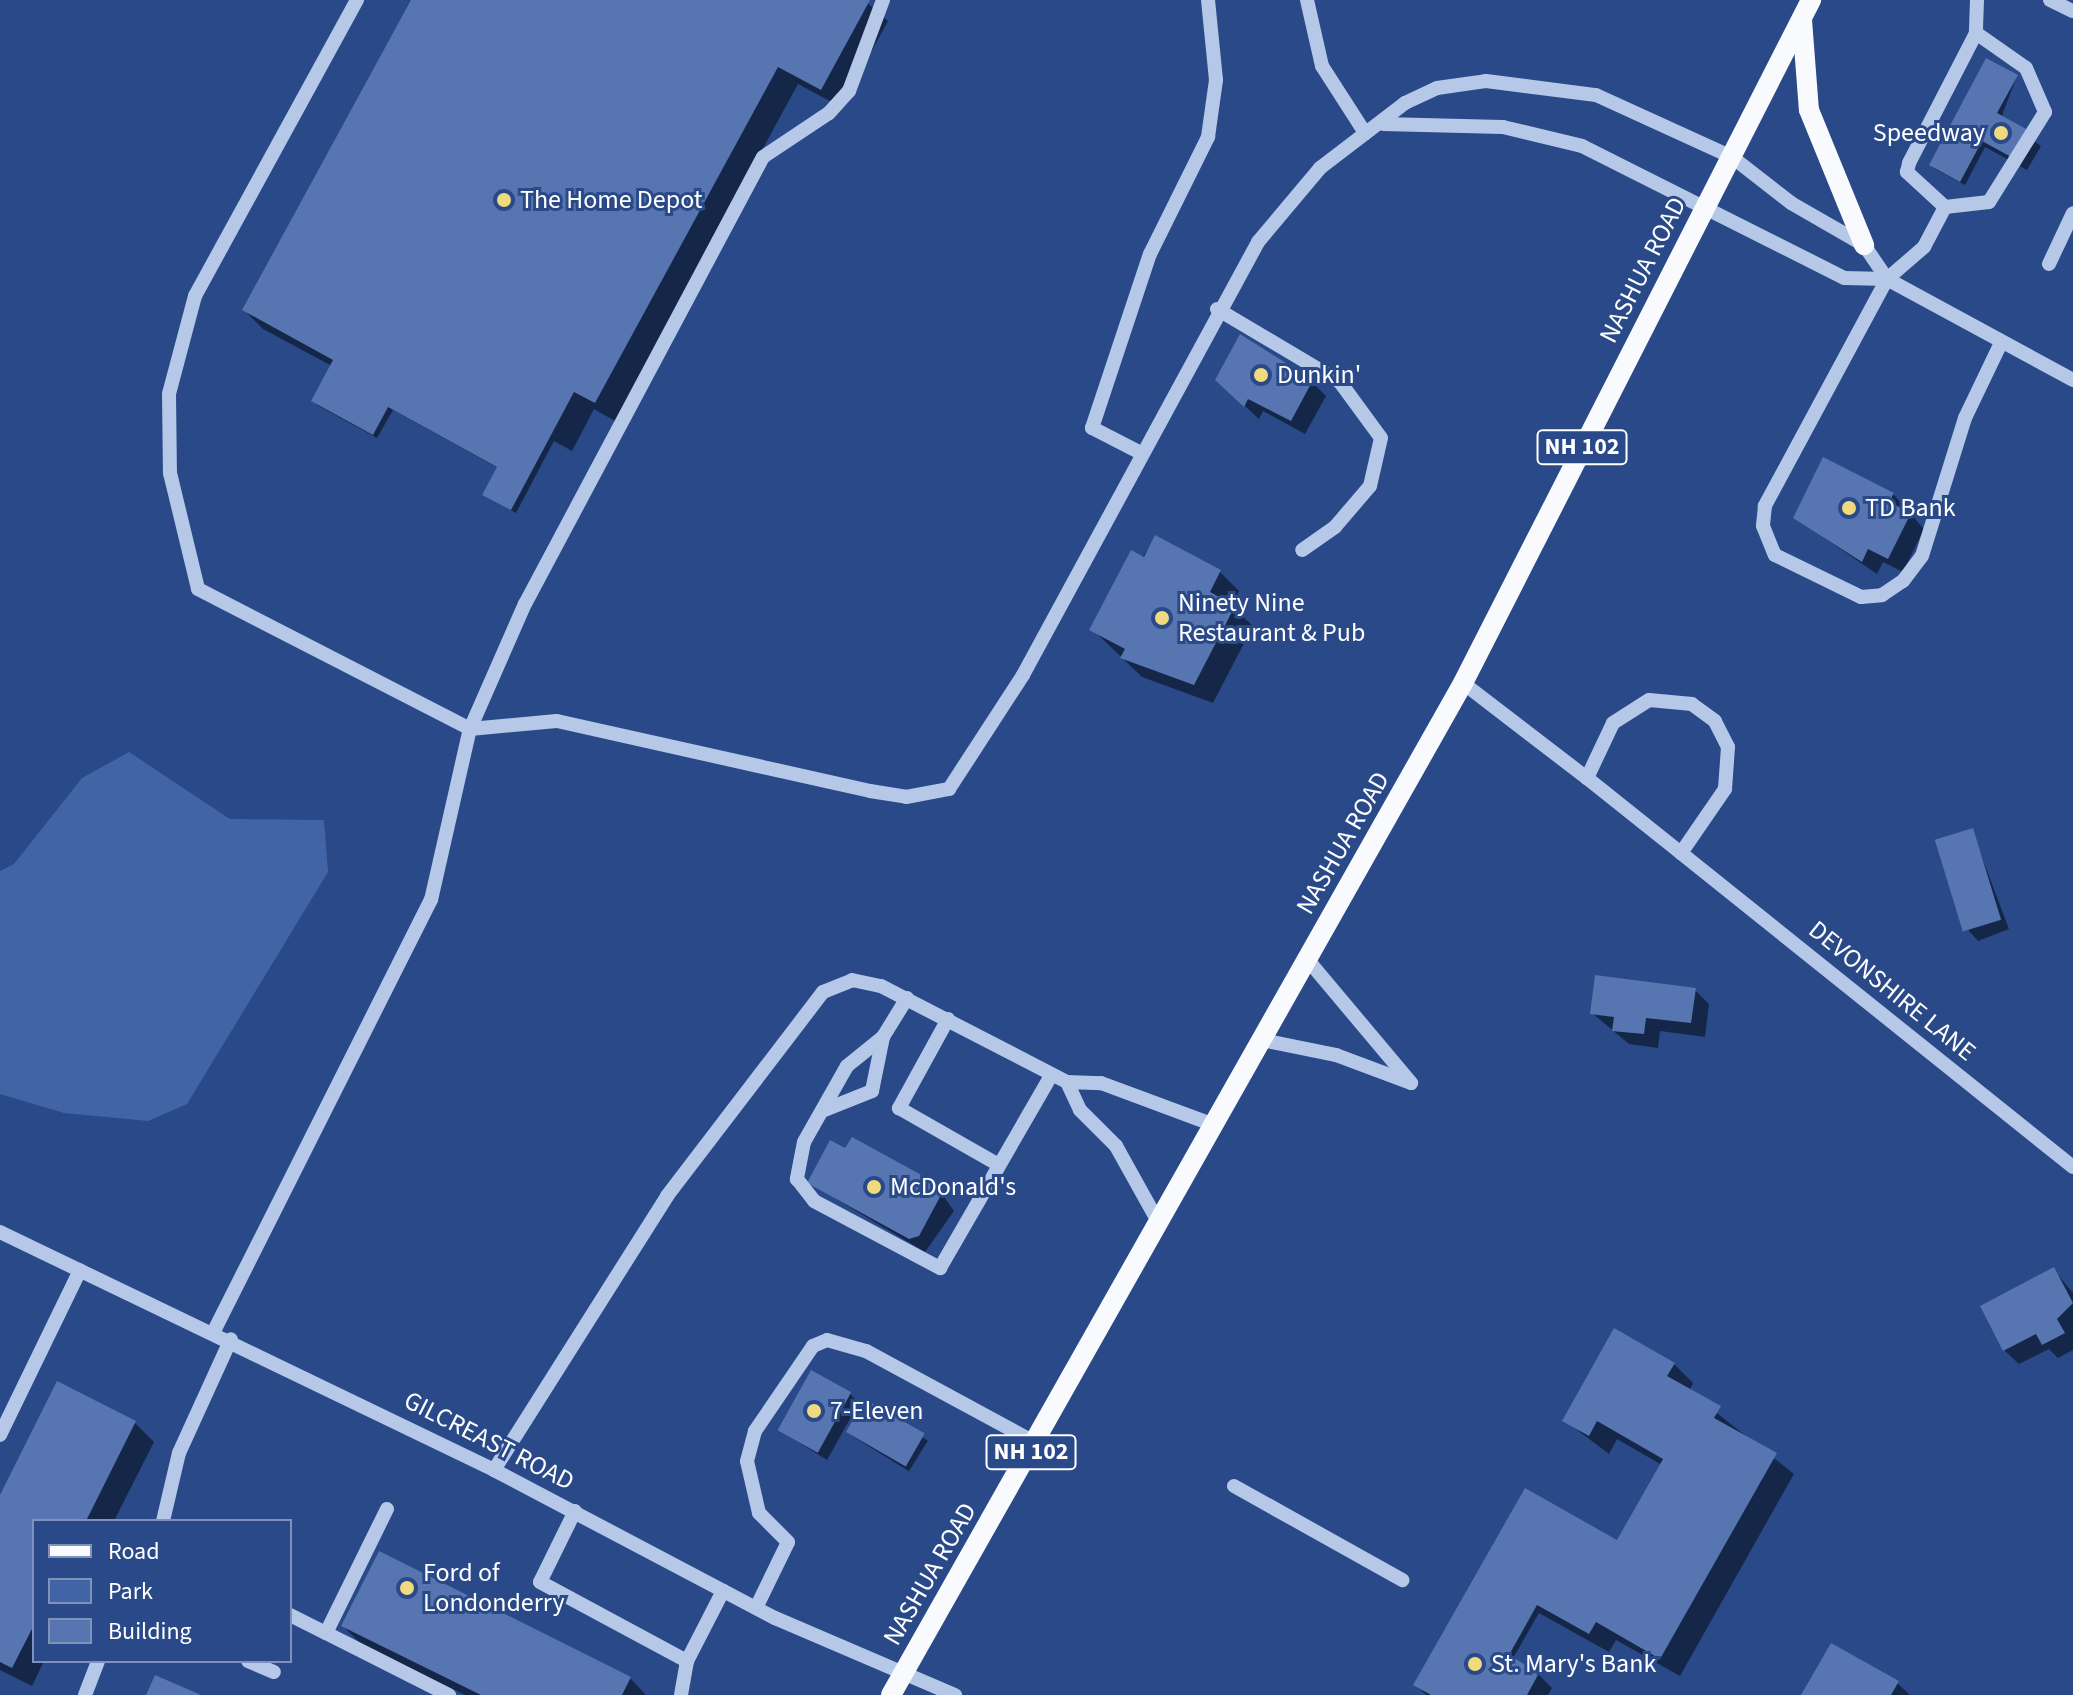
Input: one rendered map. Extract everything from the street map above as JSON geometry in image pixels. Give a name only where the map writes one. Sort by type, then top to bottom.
[{"type":"main road","name":"NASHUA ROAD","points":[[896,1686],[1160,1225],[1463,683],[1806,9]]},
{"type":"main road","points":[[1806,9],[1809,110],[1864,245]]},
{"type":"street","points":[[357,0],[195,296],[169,394],[170,473],[198,589],[470,729],[557,721],[870,791],[906,797],[949,789],[1023,675],[1139,452],[1217,309],[1258,242],[1320,168],[1365,133],[1437,88],[1545,85],[1641,112],[1732,157],[1791,203],[1864,245],[1887,279],[2073,380]]},
{"type":"street","points":[[214,1331],[431,900],[470,729],[525,604],[763,157],[829,113],[849,91],[884,14],[883,0]]},
{"type":"street","points":[[1139,452],[1092,428],[1150,254],[1208,137],[1216,80],[1208,0]]},
{"type":"street","points":[[1307,0],[1322,66],[1365,133]]},
{"type":"street","points":[[1976,33],[2026,68],[2045,112],[1989,202],[1945,207],[1907,172],[1976,33],[1977,0]]},
{"type":"street","points":[[2050,0],[2073,11]]},
{"type":"street","points":[[1383,124],[1547,134],[1702,212],[1844,278],[1887,279]]},
{"type":"street","points":[[1945,207],[1924,247],[1887,279],[1765,506],[1763,526],[1775,555],[1838,591],[1882,595],[1922,556],[1965,418],[2001,343]]},
{"type":"street","points":[[2049,264],[2073,213]]},
{"type":"street","points":[[1217,309],[1340,382],[1381,438],[1370,486],[1335,527],[1302,550]]},
{"type":"street","name":"DEVONSHIRE LANE","points":[[1463,683],[1587,778],[2073,1167]]},
{"type":"street","points":[[1587,778],[1613,723],[1635,705],[1678,699],[1705,711],[1723,734],[1729,775],[1681,853]]},
{"type":"street","points":[[1262,1040],[1336,1055],[1411,1083],[1307,959]]},
{"type":"street","points":[[494,1470],[667,1196],[823,992],[852,980],[907,998],[1051,1076],[1067,1082],[1101,1083],[1214,1125]]},
{"type":"street","points":[[907,998],[883,1037],[847,1066],[796,1166],[803,1193],[940,1268],[1051,1076]]},
{"type":"street","points":[[948,1019],[899,1108],[999,1165]]},
{"type":"street","points":[[822,1111],[872,1091],[883,1037]]},
{"type":"street","points":[[1067,1082],[1080,1110],[1116,1146],[1160,1225]]},
{"type":"street","name":"GILCREAST ROAD","points":[[0,1232],[231,1339],[575,1511],[896,1686],[955,1695]]},
{"type":"street","points":[[0,1435],[80,1270]]},
{"type":"street","points":[[163,1519],[179,1453],[231,1339]]},
{"type":"street","points":[[756,1608],[788,1542],[759,1513],[747,1461],[755,1431],[813,1346],[827,1340],[866,1351],[1036,1443]]},
{"type":"street","points":[[1234,1486],[1402,1580]]},
{"type":"street","points":[[326,1633],[387,1509]]},
{"type":"street","points":[[575,1511],[540,1582],[687,1661]]},
{"type":"street","points":[[681,1695],[687,1661],[723,1591]]},
{"type":"street","points":[[292,1616],[449,1695]]},
{"type":"street","points":[[85,1695],[97,1663]]},
{"type":"street","points":[[253,1663],[274,1672]]},
{"type":"green space","points":[[129,752],[230,819],[324,820],[328,872],[187,1104],[148,1121],[64,1113],[0,1094],[0,871],[14,864],[82,778]]},
{"type":"building","name":"The Home Depot","points":[[411,0],[870,0],[821,90],[778,67],[595,403],[574,392],[511,510],[482,495],[497,467],[388,407],[373,435],[311,401],[333,360],[242,310]]},
{"type":"building","points":[[1986,58],[2018,75],[1997,113],[2028,130],[2013,158],[1982,141],[1960,182],[1929,165]]},
{"type":"building","name":"Dunkin'","points":[[1240,334],[1313,380],[1291,421],[1248,399],[1244,407],[1215,380]]},
{"type":"building","name":"TD Bank","points":[[1823,457],[1894,493],[1889,502],[1911,513],[1888,559],[1868,549],[1862,562],[1793,518]]},
{"type":"building","name":"Ninety Nine Restaurant & Pub","points":[[1155,535],[1221,570],[1210,592],[1235,606],[1194,685],[1120,658],[1125,649],[1089,630],[1131,550],[1144,557]]},
{"type":"building","points":[[1973,828],[2001,920],[1963,932],[1935,840]]},
{"type":"building","points":[[1595,975],[1696,988],[1691,1023],[1646,1018],[1644,1034],[1612,1031],[1614,1017],[1590,1014]]},
{"type":"building","name":"McDonald's","points":[[852,1137],[936,1183],[932,1190],[941,1195],[919,1236],[909,1239],[807,1183],[830,1140],[845,1148]]},
{"type":"building","points":[[2054,1267],[2073,1303],[2057,1319],[2065,1333],[2042,1345],[2036,1334],[2003,1351],[1980,1306]]},
{"type":"building","points":[[1614,1328],[1675,1363],[1667,1376],[1721,1406],[1714,1418],[1777,1453],[1660,1659],[1596,1622],[1589,1634],[1537,1605],[1509,1655],[1539,1673],[1527,1695],[1431,1695],[1413,1685],[1525,1488],[1617,1540],[1663,1459],[1597,1421],[1589,1436],[1562,1421]]},
{"type":"building","name":"7-Eleven","points":[[811,1370],[851,1392],[818,1453],[778,1430]]},
{"type":"building","points":[[57,1381],[136,1421],[87,1519],[32,1519],[32,1629],[12,1668],[0,1662],[0,1495]]},
{"type":"building","points":[[865,1399],[925,1434],[906,1466],[846,1432]]},
{"type":"building","name":"Ford of Londonderry","points":[[379,1551],[631,1677],[622,1695],[481,1695],[341,1626]]},
{"type":"building","points":[[1831,1643],[1899,1681],[1891,1695],[1801,1695]]},
{"type":"building","points":[[155,1675],[201,1695],[146,1695]]},
{"type":"place","name":"Speedway","points":[[2001,133]]},
{"type":"place","name":"The Home Depot","points":[[504,200]]},
{"type":"place","name":"Dunkin'","points":[[1261,375]]},
{"type":"place","name":"TD Bank","points":[[1849,508]]},
{"type":"place","name":"Ninety Nine Restaurant & Pub","points":[[1162,618]]},
{"type":"place","name":"McDonald's","points":[[874,1187]]},
{"type":"place","name":"7-Eleven","points":[[814,1411]]},
{"type":"place","name":"Ford of Londonderry","points":[[407,1588]]},
{"type":"place","name":"St. Mary's Bank","points":[[1475,1664]]}]
